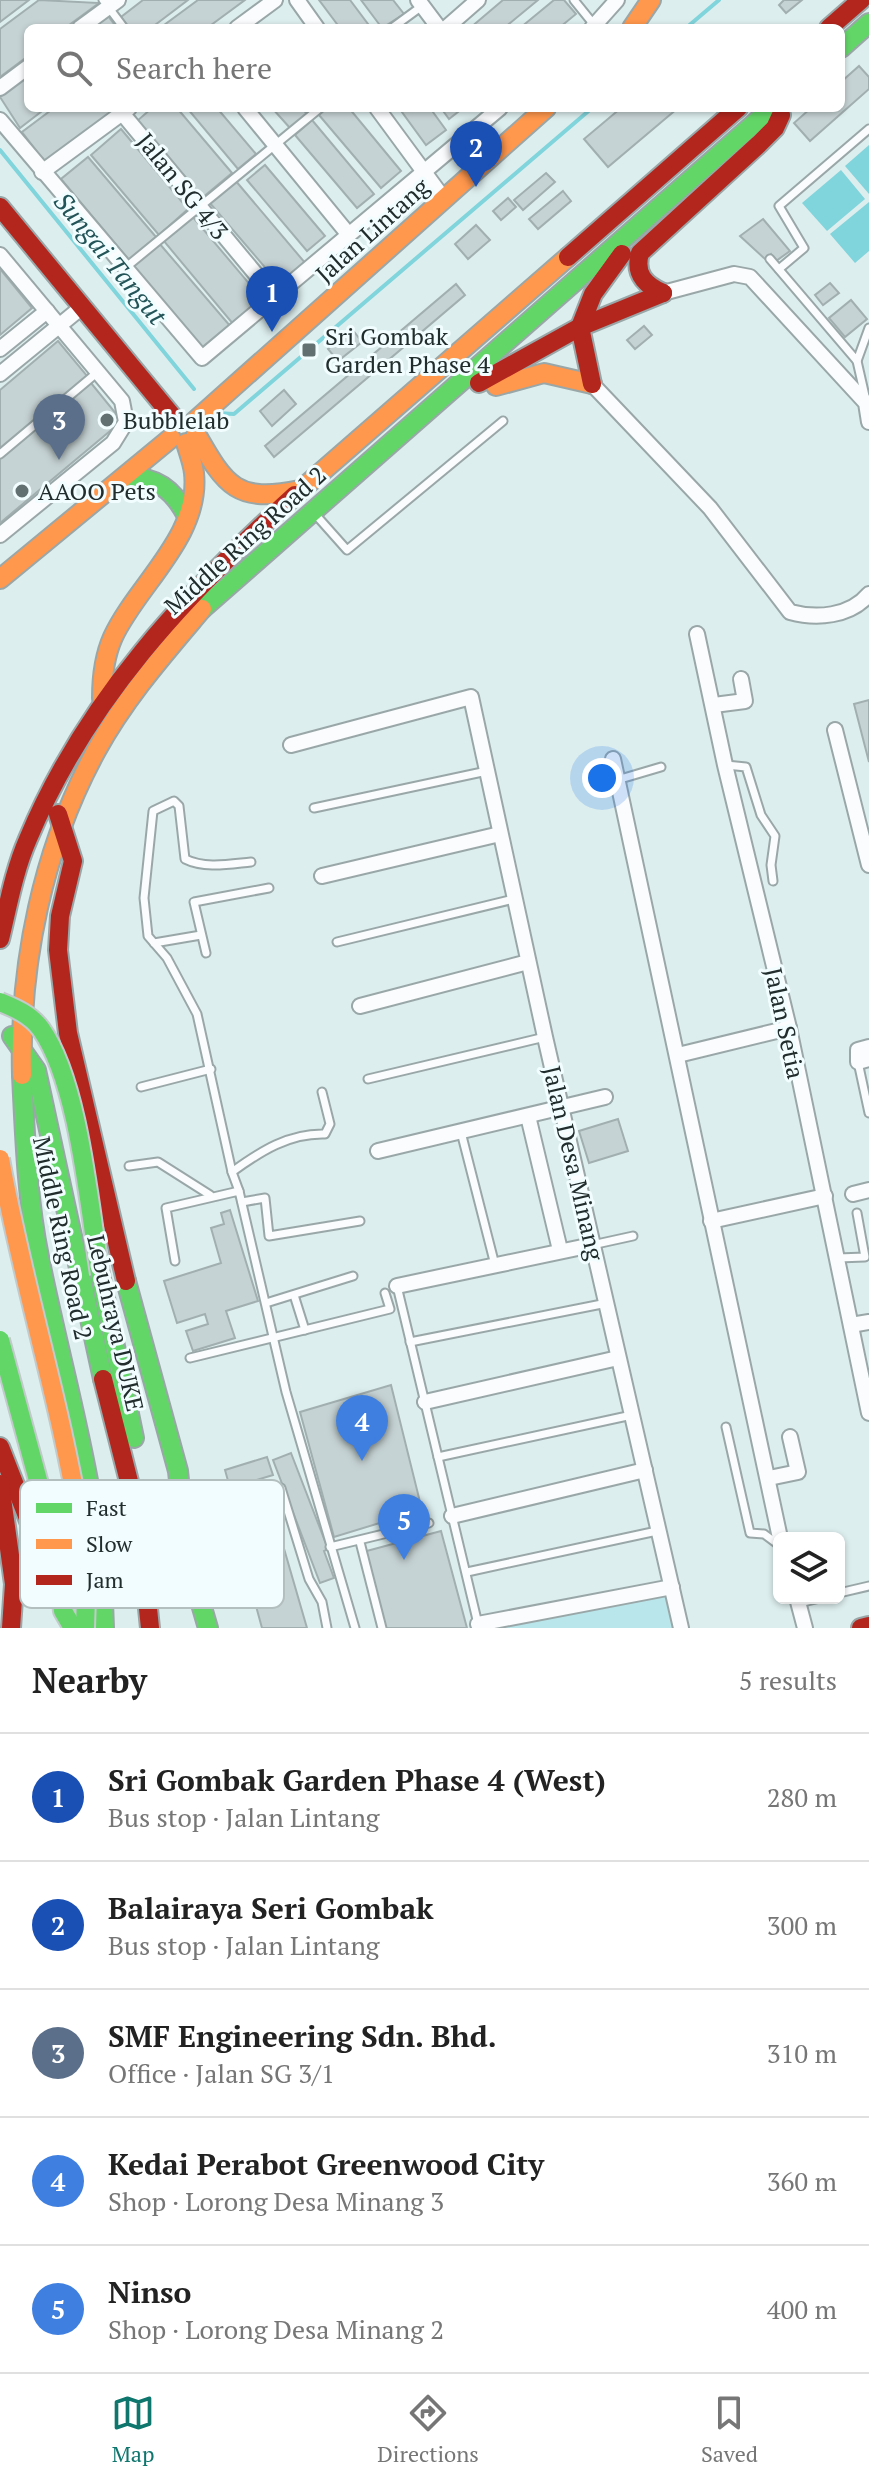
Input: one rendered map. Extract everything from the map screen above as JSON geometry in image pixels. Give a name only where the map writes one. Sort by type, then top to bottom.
[{"type":"main road","points":[[635,24],[651,0]]},
{"type":"main road","points":[[834,24],[861,0]]},
{"type":"main road","points":[[845,44],[869,23]]},
{"type":"main road","name":"Jalan Lintang","points":[[0,579],[126,476],[187,434],[542,112]]},
{"type":"main road","name":"Middle Ring Road 2","points":[[0,939],[26,842],[64,759],[102,698],[175,608],[302,490],[733,112]]},
{"type":"main road","name":"Middle Ring Road 2","points":[[93,1480],[38,1255],[19,1166],[14,1116],[12,1036],[25,927],[58,814],[94,745],[144,674],[207,603],[768,112]]},
{"type":"main road","points":[[663,293],[650,288],[641,278],[637,261],[640,253],[759,144],[775,128],[783,112]]},
{"type":"main road","points":[[0,207],[173,417],[167,430],[187,434],[226,482],[238,492],[269,497],[302,490]]},
{"type":"main road","points":[[421,417],[525,374],[550,371],[592,384],[580,327],[593,294],[644,222]]},
{"type":"main road","points":[[421,417],[580,327],[663,293]]},
{"type":"main road","points":[[102,698],[103,665],[120,627],[171,548],[187,516],[195,481],[195,463],[187,434]]},
{"type":"main road","points":[[126,476],[158,480],[173,491],[187,516]]},
{"type":"main road","points":[[58,814],[73,861],[60,916],[58,950],[66,1020],[121,1265],[179,1480]]},
{"type":"main road","points":[[0,1002],[27,1015],[51,1043],[62,1078],[140,1466],[140,1480]]},
{"type":"main road","name":"Lebuhraya DUKE","points":[[12,1036],[36,1070],[105,1390],[128,1480]]},
{"type":"main road","name":"Middle Ring Road 2","points":[[0,1159],[17,1252],[73,1480]]},
{"type":"main road","points":[[0,1340],[38,1480]]},
{"type":"main road","points":[[0,1447],[20,1498]]},
{"type":"main road","points":[[0,1484],[14,1584],[11,1628]]},
{"type":"main road","points":[[63,1608],[73,1628]]},
{"type":"main road","points":[[77,1608],[88,1628]]},
{"type":"main road","name":"Middle Ring Road 2","points":[[88,1608],[88,1628]]},
{"type":"main road","name":"Middle Ring Road 2","points":[[104,1608],[104,1628]]},
{"type":"main road","name":"Lebuhraya DUKE","points":[[148,1608],[150,1628]]},
{"type":"main road","points":[[202,1608],[208,1628]]},
{"type":"main road","points":[[861,1628],[869,1626]]},
{"type":"street","points":[[242,24],[275,0]]},
{"type":"street","points":[[297,0],[314,24]]},
{"type":"street","points":[[451,24],[478,0]]},
{"type":"street","points":[[597,24],[617,0]]},
{"type":"street","points":[[85,24],[110,2]]},
{"type":"street","points":[[420,3],[436,24]]},
{"type":"street","points":[[0,88],[24,70]]},
{"type":"street","points":[[42,172],[123,112]]},
{"type":"street","name":"Jalan SG 4/3","points":[[128,112],[198,206],[274,296]]},
{"type":"street","points":[[248,112],[349,235]]},
{"type":"street","points":[[380,112],[444,199]]},
{"type":"street","points":[[0,120],[202,358],[494,112]]},
{"type":"street","points":[[0,255],[122,401],[126,422],[113,443],[0,535]]},
{"type":"street","points":[[663,293],[734,274],[750,277],[866,403],[869,422]]},
{"type":"street","points":[[0,374],[82,307]]},
{"type":"street","points":[[0,349],[47,311]]},
{"type":"street","points":[[592,384],[710,508],[790,612],[822,616],[845,610],[869,594]]},
{"type":"street","name":"Jalan Setia","points":[[697,634],[725,765],[789,1028],[851,1325],[866,1382],[869,1413]]},
{"type":"street","points":[[714,705],[745,701],[741,679]]},
{"type":"street","name":"Jalan Desa Minang","points":[[291,745],[471,697],[528,962],[681,1628]]},
{"type":"street","points":[[835,730],[867,847],[869,865]]},
{"type":"street","points":[[613,759],[779,1532]]},
{"type":"street","points":[[322,876],[500,834]]},
{"type":"street","points":[[360,1006],[528,962]]},
{"type":"street","points":[[678,1055],[789,1028]]},
{"type":"street","points":[[378,1151],[605,1097]]},
{"type":"street","points":[[528,1116],[560,1250]]},
{"type":"street","points":[[853,1194],[869,1190]]},
{"type":"street","points":[[711,1221],[825,1196]]},
{"type":"street","points":[[391,1290],[592,1245]]},
{"type":"street","points":[[851,1325],[869,1322]]},
{"type":"street","points":[[425,1402],[618,1358]]},
{"type":"street","points":[[769,1478],[798,1472],[790,1437]]},
{"type":"street","points":[[452,1516],[645,1470]]},
{"type":"street","points":[[478,1624],[672,1587]]},
{"type":"street","points":[[799,1604],[805,1628]]},
{"type":"lane","points":[[574,0],[592,24]]},
{"type":"lane","points":[[110,2],[122,24]]},
{"type":"lane","points":[[396,24],[420,3]]},
{"type":"lane","points":[[125,268],[315,112]]},
{"type":"lane","points":[[779,269],[804,248],[779,206],[869,129]]},
{"type":"lane","points":[[770,259],[857,361],[866,403]]},
{"type":"lane","points":[[857,361],[869,328]]},
{"type":"lane","points":[[0,454],[99,371]]},
{"type":"lane","points":[[311,510],[347,550],[503,421]]},
{"type":"lane","points":[[725,765],[746,767],[761,815],[773,830],[773,881]]},
{"type":"lane","points":[[616,781],[661,767]]},
{"type":"lane","points":[[314,808],[487,771]]},
{"type":"lane","points":[[251,862],[214,865],[185,859],[179,806],[174,801],[153,811],[144,898],[148,936],[179,977],[197,1014],[286,1392],[355,1628]]},
{"type":"lane","points":[[206,953],[194,902],[269,888]]},
{"type":"lane","points":[[337,942],[514,899]]},
{"type":"lane","points":[[154,943],[201,935]]},
{"type":"lane","points":[[368,1079],[545,1037]]},
{"type":"lane","points":[[864,1054],[869,1113]]},
{"type":"lane","points":[[141,1087],[211,1069]]},
{"type":"lane","points":[[232,1172],[285,1140],[299,1135],[325,1134],[330,1124],[322,1092]]},
{"type":"lane","points":[[461,1132],[495,1266]]},
{"type":"lane","points":[[129,1166],[158,1162],[210,1195]]},
{"type":"lane","points":[[175,1261],[166,1208],[210,1195],[239,1191]]},
{"type":"lane","points":[[242,1202],[265,1198],[269,1236],[360,1221]]},
{"type":"lane","points":[[838,1258],[865,1257],[857,1213]]},
{"type":"lane","points":[[592,1245],[633,1236]]},
{"type":"lane","points":[[266,1303],[353,1276]]},
{"type":"lane","points":[[190,1358],[390,1309],[391,1290]]},
{"type":"lane","points":[[391,1290],[410,1342],[478,1624]]},
{"type":"lane","points":[[294,1295],[305,1330]]},
{"type":"lane","points":[[410,1342],[607,1303]]},
{"type":"lane","points":[[438,1457],[632,1415]]},
{"type":"lane","points":[[726,1427],[750,1533],[764,1534],[773,1541]]},
{"type":"lane","points":[[284,1498],[309,1579],[322,1602],[327,1628]]},
{"type":"lane","points":[[330,1547],[429,1523]]},
{"type":"lane","points":[[467,1572],[657,1531]]},
{"type":"lane","points":[[360,1542],[382,1628]]},
{"type":"lane","points":[[845,1592],[869,1586]]},
{"type":"shaded area","points":[[666,1592],[673,1628],[494,1628]]},
{"type":"water","points":[[869,145],[869,194],[845,166]]},
{"type":"water","points":[[841,170],[865,199],[827,231],[802,203]]},
{"type":"water","points":[[869,202],[869,251],[855,263],[830,234]]},
{"type":"building","points":[[0,0],[29,0],[0,22]]},
{"type":"building","points":[[39,0],[99,3],[70,24],[24,24],[24,59],[0,77],[0,29]]},
{"type":"building","points":[[143,0],[188,0],[156,24],[126,24],[121,17]]},
{"type":"building","points":[[198,0],[245,0],[212,24],[165,24]]},
{"type":"building","points":[[319,0],[350,0],[368,24],[337,24]]},
{"type":"building","points":[[361,0],[393,0],[404,14],[388,24],[379,24]]},
{"type":"building","points":[[503,0],[538,0],[509,24],[475,24]]},
{"type":"building","points":[[554,0],[564,0],[576,14],[564,24],[525,24]]},
{"type":"building","points":[[784,0],[802,0],[786,13],[779,5]]},
{"type":"building","points":[[108,16],[114,24],[97,24]]},
{"type":"building","points":[[859,66],[869,77],[869,89],[845,110],[845,78]]},
{"type":"building","points":[[24,79],[24,112],[41,112],[20,128],[0,97]]},
{"type":"building","points":[[49,112],[112,112],[45,162],[22,132]]},
{"type":"building","points":[[147,112],[180,112],[232,173],[202,198],[137,121]]},
{"type":"building","points":[[190,112],[220,112],[256,154],[238,169]]},
{"type":"building","points":[[276,112],[305,112],[307,114],[290,128]]},
{"type":"building","points":[[322,112],[352,112],[401,171],[381,188],[319,115]]},
{"type":"building","points":[[402,112],[433,112],[446,130],[426,145]]},
{"type":"building","points":[[444,112],[458,112],[449,119]]},
{"type":"building","points":[[616,112],[673,112],[608,167],[584,139]]},
{"type":"building","points":[[806,112],[843,112],[810,141],[794,123]]},
{"type":"building","points":[[312,120],[374,194],[357,208],[295,135]]},
{"type":"building","points":[[121,129],[188,209],[159,235],[91,155]]},
{"type":"building","points":[[88,157],[156,237],[129,260],[61,179]]},
{"type":"building","points":[[265,165],[325,236],[307,251],[247,180]]},
{"type":"building","points":[[546,173],[555,182],[523,210],[514,200]]},
{"type":"building","points":[[235,180],[306,264],[281,286],[209,202]]},
{"type":"building","points":[[563,191],[571,201],[538,229],[529,219]]},
{"type":"building","points":[[508,198],[516,207],[501,220],[493,211]]},
{"type":"building","points":[[192,216],[263,300],[234,325],[163,240]]},
{"type":"building","points":[[763,219],[790,251],[776,261],[771,254],[765,259],[740,236]]},
{"type":"building","points":[[476,225],[490,240],[468,259],[455,244]]},
{"type":"building","points":[[159,243],[231,327],[204,351],[132,266]]},
{"type":"building","points":[[0,269],[32,308],[0,335]]},
{"type":"building","points":[[830,283],[839,293],[823,305],[815,295]]},
{"type":"building","points":[[456,284],[465,295],[274,457],[265,446]]},
{"type":"building","points":[[851,300],[867,319],[845,337],[829,318]]},
{"type":"building","points":[[644,326],[652,335],[635,349],[627,340]]},
{"type":"building","points":[[352,329],[362,342],[338,361],[328,349]]},
{"type":"building","points":[[58,341],[88,377],[0,450],[0,390]]},
{"type":"building","points":[[91,383],[122,421],[0,523],[0,459]]},
{"type":"building","points":[[284,390],[296,404],[272,426],[260,411]]},
{"type":"building","points":[[869,700],[869,762],[854,704]]},
{"type":"building","points":[[618,1119],[628,1151],[589,1163],[579,1131]]},
{"type":"building","points":[[230,1210],[258,1301],[226,1311],[235,1338],[193,1351],[186,1331],[208,1324],[205,1314],[177,1323],[164,1281],[221,1263],[211,1228],[224,1224],[221,1213]]},
{"type":"building","points":[[391,1385],[422,1510],[334,1537],[300,1412]]},
{"type":"building","points":[[291,1453],[328,1549],[324,1551],[334,1578],[320,1583],[284,1489],[284,1480],[281,1480],[273,1460]]},
{"type":"building","points":[[267,1457],[273,1475],[256,1480],[228,1480],[225,1470]]},
{"type":"building","points":[[441,1531],[467,1628],[384,1628],[363,1552]]},
{"type":"building","points":[[284,1549],[307,1628],[262,1628],[257,1608],[284,1608]]},
{"type":"waterway","name":"Sungai Tangut","points":[[691,24],[719,0]]},
{"type":"waterway","name":"Sungai Tangut","points":[[217,413],[234,414],[587,112]]},
{"type":"waterway","name":"Sungai Tangut","points":[[0,150],[194,389]]},
{"type":"traffic: fast","points":[[845,44],[869,23]]},
{"type":"traffic: fast","points":[[202,609],[767,112]]},
{"type":"traffic: fast","points":[[126,476],[146,479],[162,486],[176,498],[187,516]]},
{"type":"traffic: fast","points":[[0,1002],[22,1012],[37,1024],[54,1052],[65,1081],[81,1147],[100,1274]]},
{"type":"traffic: fast","points":[[12,1036],[36,1070],[103,1379]]},
{"type":"traffic: fast","points":[[22,1075],[35,1235],[88,1480]]},
{"type":"traffic: fast","points":[[100,1274],[134,1438]]},
{"type":"traffic: fast","points":[[126,1281],[179,1480]]},
{"type":"traffic: fast","points":[[0,1340],[38,1480]]},
{"type":"traffic: fast","points":[[63,1608],[73,1628]]},
{"type":"traffic: fast","points":[[85,1628],[86,1608]]},
{"type":"traffic: fast","points":[[103,1608],[104,1628]]},
{"type":"traffic: fast","points":[[202,1608],[208,1628]]},
{"type":"traffic: slow","points":[[635,24],[651,0]]},
{"type":"traffic: slow","points":[[195,421],[542,112]]},
{"type":"traffic: slow","points":[[295,495],[568,257]]},
{"type":"traffic: slow","points":[[496,386],[544,373],[592,384]]},
{"type":"traffic: slow","points":[[196,434],[216,467],[236,487],[261,494],[300,490]]},
{"type":"traffic: slow","points":[[0,579],[171,438]]},
{"type":"traffic: slow","points":[[102,698],[104,667],[113,637],[178,539],[188,518],[194,496],[194,473],[186,443]]},
{"type":"traffic: slow","points":[[22,1075],[22,1033],[30,949],[49,867],[77,788],[119,713],[202,609]]},
{"type":"traffic: slow","points":[[0,1159],[73,1480]]},
{"type":"traffic: jam","points":[[834,24],[861,0]]},
{"type":"traffic: jam","points":[[568,257],[733,112]]},
{"type":"traffic: jam","points":[[663,293],[642,278],[640,253],[759,144],[775,128],[781,115]]},
{"type":"traffic: jam","points":[[0,207],[173,417]]},
{"type":"traffic: jam","points":[[592,384],[580,327],[593,294],[622,254]]},
{"type":"traffic: jam","points":[[479,383],[580,327],[663,293]]},
{"type":"traffic: jam","points":[[0,939],[23,851],[52,788],[109,695],[177,611],[295,495]]},
{"type":"traffic: jam","points":[[58,814],[73,861],[60,916],[58,950],[68,1033],[126,1281]]},
{"type":"traffic: jam","points":[[103,1379],[129,1480]]},
{"type":"traffic: jam","points":[[0,1447],[20,1498]]},
{"type":"traffic: jam","points":[[0,1484],[14,1584],[11,1628]]},
{"type":"traffic: jam","points":[[148,1608],[150,1628]]},
{"type":"traffic: jam","points":[[861,1628],[869,1626]]},
{"type":"place","name":"Balairaya Seri Gombak","points":[[476,187]]},
{"type":"place","name":"Sri Gombak Garden Phase 4 (West)","points":[[272,332]]},
{"type":"place","name":"Sri Gombak Garden Phase 4","points":[[309,350]]},
{"type":"place","name":"Bubblelab","points":[[107,420]]},
{"type":"place","name":"SMF Engineering Sdn. Bhd.","points":[[59,460]]},
{"type":"place","name":"AAOO Pets","points":[[22,491]]},
{"type":"place","name":"Kedai Perabot Greenwood City","points":[[362,1461]]},
{"type":"place","name":"Ninso","points":[[404,1560]]}]
